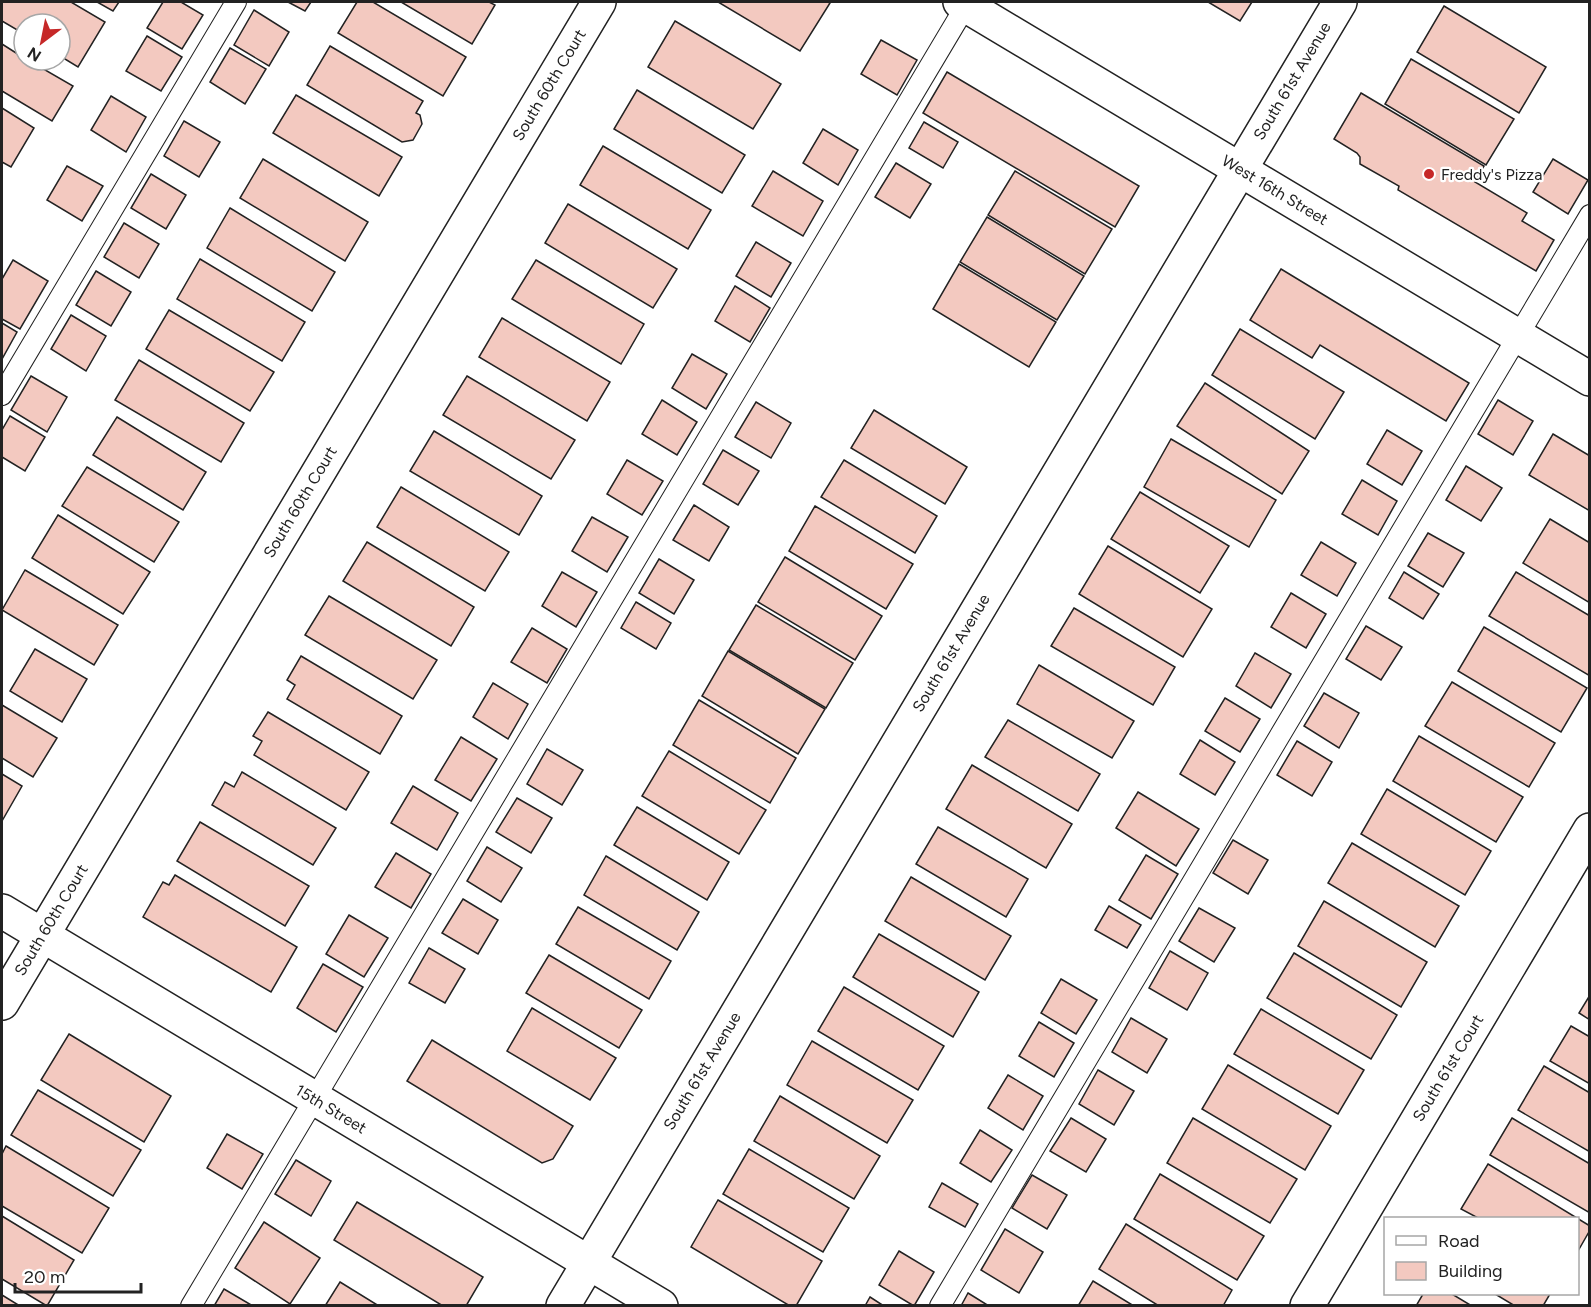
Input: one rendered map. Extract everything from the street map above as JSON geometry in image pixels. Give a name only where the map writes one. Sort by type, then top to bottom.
[{"type":"street","name":"South 60th Court","points":[[2,1003],[599,2]]},
{"type":"street","name":"South 61st Avenue","points":[[563,1305],[1340,2]]},
{"type":"street","name":"West 16th Street","points":[[965,3],[1590,379]]},
{"type":"street","name":"South 61st Court","points":[[1307,1305],[1590,830]]},
{"type":"street","name":"15th Street","points":[[2,911],[661,1305]]},
{"type":"lane","points":[[2,395],[236,2]]},
{"type":"lane","points":[[191,1305],[965,3]]},
{"type":"lane","points":[[940,1305],[1590,215]]},
{"type":"building","points":[[2,2],[71,2],[105,22],[78,67],[72,63],[72,12],[12,12],[12,27],[2,21]]},
{"type":"building","points":[[97,2],[119,2],[113,11]]},
{"type":"building","points":[[163,2],[181,2],[203,15],[182,49],[147,28]]},
{"type":"building","points":[[288,2],[311,2],[305,11]]},
{"type":"building","points":[[357,2],[373,2],[466,57],[443,96],[338,33]]},
{"type":"building","points":[[401,2],[489,2],[495,5],[472,44]]},
{"type":"building","points":[[718,2],[828,2],[830,3],[800,51]]},
{"type":"building","points":[[1208,2],[1252,2],[1240,21]]},
{"type":"building","points":[[1444,6],[1546,67],[1519,113],[1417,52]]},
{"type":"building","points":[[254,10],[289,32],[269,66],[234,45]]},
{"type":"building","points":[[675,21],[781,84],[753,129],[648,67]]},
{"type":"building","points":[[147,36],[182,57],[161,91],[126,71]]},
{"type":"building","points":[[881,40],[917,60],[897,95],[861,74]]},
{"type":"building","points":[[2,44],[12,50],[12,72],[49,72],[73,86],[52,121],[2,91]]},
{"type":"building","points":[[330,46],[423,101],[416,113],[420,115],[422,124],[413,140],[402,142],[307,85]]},
{"type":"building","points":[[230,48],[266,69],[245,104],[210,82]]},
{"type":"building","points":[[1411,59],[1514,119],[1486,165],[1385,104]]},
{"type":"building","points":[[947,72],[1139,186],[1115,227],[923,113]]},
{"type":"building","points":[[637,90],[745,155],[722,193],[614,129]]},
{"type":"building","name":"Freddy's Pizza","points":[[1361,93],[1484,166],[1475,182],[1527,213],[1522,221],[1554,240],[1536,271],[1398,190],[1399,186],[1360,164],[1360,157],[1357,153],[1334,139]]},
{"type":"building","points":[[296,95],[402,157],[379,196],[273,133]]},
{"type":"building","points":[[111,96],[146,117],[126,152],[91,130]]},
{"type":"building","points":[[2,108],[34,128],[11,167],[2,162]]},
{"type":"building","points":[[184,121],[220,142],[199,177],[164,156]]},
{"type":"building","points":[[924,122],[958,142],[943,168],[909,148]]},
{"type":"building","points":[[823,129],[858,150],[838,185],[803,163]]},
{"type":"building","points":[[603,146],[711,210],[688,249],[580,185]]},
{"type":"building","points":[[263,159],[368,222],[345,261],[240,198]]},
{"type":"building","points":[[1553,159],[1588,180],[1568,214],[1533,192]]},
{"type":"building","points":[[896,163],[931,184],[910,218],[875,197]]},
{"type":"building","points":[[67,166],[103,186],[82,221],[47,200]]},
{"type":"building","points":[[773,171],[823,201],[803,236],[752,206]]},
{"type":"building","points":[[1015,171],[1112,229],[1085,274],[988,215]]},
{"type":"building","points":[[151,174],[186,195],[166,229],[131,208]]},
{"type":"building","points":[[568,204],[677,269],[653,308],[545,243]]},
{"type":"building","points":[[230,208],[335,272],[312,311],[207,248]]},
{"type":"building","points":[[987,217],[1084,276],[1057,320],[960,262]]},
{"type":"building","points":[[124,223],[159,244],[139,278],[104,257]]},
{"type":"building","points":[[756,242],[791,263],[771,297],[736,276]]},
{"type":"building","points":[[200,259],[305,322],[282,361],[177,299]]},
{"type":"building","points":[[13,260],[48,281],[20,329],[2,319],[2,279]]},
{"type":"building","points":[[536,260],[644,324],[621,364],[512,299]]},
{"type":"building","points":[[959,264],[1056,322],[1029,367],[933,309]]},
{"type":"building","points":[[1281,269],[1469,383],[1446,421],[1320,345],[1312,358],[1250,320]]},
{"type":"building","points":[[96,271],[131,292],[111,326],[76,305]]},
{"type":"building","points":[[735,286],[770,308],[750,342],[715,321]]},
{"type":"building","points":[[169,310],[274,372],[250,411],[146,349]]},
{"type":"building","points":[[71,315],[106,336],[86,371],[51,349]]},
{"type":"building","points":[[502,318],[610,382],[587,421],[479,357]]},
{"type":"building","points":[[2,323],[17,332],[2,359]]},
{"type":"building","points":[[1240,329],[1344,392],[1315,439],[1212,375]]},
{"type":"building","points":[[692,354],[727,374],[706,409],[672,388]]},
{"type":"building","points":[[139,360],[244,423],[221,462],[115,400]]},
{"type":"building","points":[[31,376],[67,397],[47,432],[11,410]]},
{"type":"building","points":[[467,376],[575,440],[551,479],[443,415]]},
{"type":"building","points":[[1205,383],[1309,451],[1282,494],[1177,426]]},
{"type":"building","points":[[662,400],[697,422],[677,455],[642,434]]},
{"type":"building","points":[[1498,400],[1533,421],[1513,455],[1478,434]]},
{"type":"building","points":[[756,402],[791,423],[771,458],[735,437]]},
{"type":"building","points":[[874,410],[967,467],[945,504],[851,448]]},
{"type":"building","points":[[10,416],[45,437],[25,471],[2,457],[2,430]]},
{"type":"building","points":[[117,417],[206,472],[183,510],[93,455]]},
{"type":"building","points":[[1387,430],[1422,451],[1402,485],[1367,464]]},
{"type":"building","points":[[434,431],[542,496],[519,535],[410,471]]},
{"type":"building","points":[[1553,434],[1590,456],[1590,511],[1529,475]]},
{"type":"building","points":[[1171,439],[1276,500],[1249,547],[1144,487]]},
{"type":"building","points":[[723,450],[759,471],[738,505],[703,484]]},
{"type":"building","points":[[627,460],[663,481],[642,515],[607,494]]},
{"type":"building","points":[[844,460],[937,516],[915,553],[821,497]]},
{"type":"building","points":[[1466,466],[1502,488],[1481,521],[1446,500]]},
{"type":"building","points":[[87,467],[179,522],[154,562],[62,506]]},
{"type":"building","points":[[1362,480],[1397,501],[1378,535],[1342,514]]},
{"type":"building","points":[[401,487],[509,552],[485,591],[377,527]]},
{"type":"building","points":[[1140,492],[1229,546],[1200,593],[1111,539]]},
{"type":"building","points":[[694,505],[729,527],[709,561],[673,540]]},
{"type":"building","points":[[815,506],[913,564],[886,609],[789,551]]},
{"type":"building","points":[[58,515],[150,572],[123,614],[32,558]]},
{"type":"building","points":[[592,517],[628,537],[607,572],[572,551]]},
{"type":"building","points":[[1550,519],[1590,543],[1590,603],[1523,563]]},
{"type":"building","points":[[1428,533],[1464,553],[1443,587],[1408,566]]},
{"type":"building","points":[[367,542],[474,607],[451,646],[343,581]]},
{"type":"building","points":[[1321,542],[1356,563],[1337,596],[1301,575]]},
{"type":"building","points":[[1108,546],[1212,609],[1183,657],[1079,594]]},
{"type":"building","points":[[785,557],[882,616],[855,660],[758,602]]},
{"type":"building","points":[[659,559],[694,580],[674,614],[639,593]]},
{"type":"building","points":[[25,570],[118,625],[94,665],[2,610]]},
{"type":"building","points":[[562,572],[597,592],[576,627],[542,606]]},
{"type":"building","points":[[1404,572],[1439,594],[1423,619],[1389,598]]},
{"type":"building","points":[[1516,572],[1590,616],[1590,676],[1489,616]]},
{"type":"building","points":[[1291,593],[1326,614],[1306,648],[1271,627]]},
{"type":"building","points":[[329,596],[437,660],[413,699],[305,635]]},
{"type":"building","points":[[636,602],[671,623],[656,649],[621,628]]},
{"type":"building","points":[[756,605],[853,663],[826,708],[729,650]]},
{"type":"building","points":[[1074,608],[1175,667],[1153,705],[1051,646]]},
{"type":"building","points":[[1366,626],[1402,647],[1381,680],[1346,659]]},
{"type":"building","points":[[1484,627],[1587,688],[1561,732],[1458,671]]},
{"type":"building","points":[[532,628],[567,649],[547,683],[511,662]]},
{"type":"building","points":[[35,649],[87,679],[62,722],[10,691]]},
{"type":"building","points":[[728,651],[825,709],[798,754],[702,696]]},
{"type":"building","points":[[1255,653],[1291,674],[1271,708],[1236,686]]},
{"type":"building","points":[[301,656],[402,716],[380,754],[287,699],[295,685],[287,680]]},
{"type":"building","points":[[1039,665],[1134,721],[1112,758],[1017,704]]},
{"type":"building","points":[[1452,682],[1555,743],[1529,787],[1425,726]]},
{"type":"building","points":[[493,683],[528,704],[508,739],[473,717]]},
{"type":"building","points":[[1324,693],[1359,713],[1339,748],[1304,726]]},
{"type":"building","points":[[1225,698],[1260,719],[1240,752],[1205,731]]},
{"type":"building","points":[[699,700],[796,758],[770,803],[673,745]]},
{"type":"building","points":[[2,705],[57,738],[33,777],[2,758]]},
{"type":"building","points":[[268,712],[369,772],[346,810],[254,755],[262,741],[253,736]]},
{"type":"building","points":[[1008,720],[1100,774],[1078,811],[985,757]]},
{"type":"building","points":[[1419,736],[1523,797],[1496,842],[1393,781]]},
{"type":"building","points":[[461,737],[497,759],[471,801],[435,780]]},
{"type":"building","points":[[1200,740],[1235,762],[1215,795],[1180,774]]},
{"type":"building","points":[[1297,741],[1332,762],[1312,796],[1277,775]]},
{"type":"building","points":[[547,749],[583,770],[562,805],[527,784]]},
{"type":"building","points":[[669,751],[766,810],[739,854],[642,796]]},
{"type":"building","points":[[972,765],[1072,824],[1046,868],[946,809]]},
{"type":"building","points":[[242,772],[336,828],[313,865],[212,805],[225,782],[234,787]]},
{"type":"building","points":[[2,774],[22,786],[2,821]]},
{"type":"building","points":[[413,786],[458,813],[437,850],[391,823]]},
{"type":"building","points":[[1387,789],[1491,851],[1465,895],[1361,834]]},
{"type":"building","points":[[1138,792],[1199,829],[1176,866],[1116,828]]},
{"type":"building","points":[[517,798],[552,818],[531,853],[496,832]]},
{"type":"building","points":[[637,807],[729,862],[707,900],[614,845]]},
{"type":"building","points":[[200,822],[309,886],[285,926],[177,861]]},
{"type":"building","points":[[938,827],[1028,879],[1006,917],[916,864]]},
{"type":"building","points":[[1233,840],[1268,860],[1248,894],[1213,873]]},
{"type":"building","points":[[1352,843],[1459,906],[1435,947],[1328,883]]},
{"type":"building","points":[[487,847],[522,868],[501,902],[467,881]]},
{"type":"building","points":[[396,853],[431,874],[411,908],[375,887]]},
{"type":"building","points":[[1146,855],[1178,874],[1151,919],[1119,900]]},
{"type":"building","points":[[606,856],[699,912],[677,950],[584,895]]},
{"type":"building","points":[[175,875],[297,947],[271,992],[143,917],[163,882],[169,885]]},
{"type":"building","points":[[911,877],[1011,936],[985,980],[885,921]]},
{"type":"building","points":[[463,899],[498,920],[478,954],[442,933]]},
{"type":"building","points":[[1324,901],[1427,962],[1401,1007],[1298,946]]},
{"type":"building","points":[[1109,906],[1141,925],[1127,948],[1095,930]]},
{"type":"building","points":[[578,907],[671,961],[649,999],[556,944]]},
{"type":"building","points":[[1199,908],[1235,928],[1214,962],[1179,941]]},
{"type":"building","points":[[349,915],[388,938],[364,977],[326,954]]},
{"type":"building","points":[[879,934],[979,992],[953,1037],[853,977]]},
{"type":"building","points":[[429,948],[465,969],[445,1003],[409,983]]},
{"type":"building","points":[[1170,951],[1208,973],[1187,1010],[1149,988]]},
{"type":"building","points":[[1294,953],[1397,1015],[1371,1059],[1267,998]]},
{"type":"building","points":[[549,955],[642,1010],[619,1048],[526,993]]},
{"type":"building","points":[[323,964],[363,987],[336,1032],[297,1008]]},
{"type":"building","points":[[1061,979],[1097,1000],[1076,1034],[1041,1013]]},
{"type":"building","points":[[844,987],[944,1046],[918,1090],[818,1031]]},
{"type":"building","points":[[1590,995],[1590,1020],[1579,1013]]},
{"type":"building","points":[[532,1008],[616,1058],[590,1100],[507,1051]]},
{"type":"building","points":[[1261,1009],[1364,1070],[1338,1114],[1234,1054]]},
{"type":"building","points":[[1131,1018],[1167,1039],[1147,1073],[1112,1052]]},
{"type":"building","points":[[1039,1022],[1074,1043],[1054,1077],[1019,1056]]},
{"type":"building","points":[[1571,1026],[1590,1037],[1590,1084],[1550,1061]]},
{"type":"building","points":[[69,1034],[171,1096],[144,1142],[41,1080]]},
{"type":"building","points":[[432,1040],[573,1126],[553,1159],[542,1163],[407,1081]]},
{"type":"building","points":[[812,1041],[913,1100],[887,1143],[787,1085]]},
{"type":"building","points":[[1228,1065],[1331,1126],[1305,1170],[1202,1109]]},
{"type":"building","points":[[1544,1066],[1590,1093],[1590,1152],[1518,1110]]},
{"type":"building","points":[[1098,1070],[1134,1091],[1114,1125],[1079,1104]]},
{"type":"building","points":[[1008,1075],[1043,1096],[1023,1130],[988,1108]]},
{"type":"building","points":[[38,1090],[141,1150],[113,1196],[11,1135]]},
{"type":"building","points":[[780,1096],[880,1156],[854,1199],[754,1141]]},
{"type":"building","points":[[1071,1118],[1106,1139],[1086,1172],[1050,1151]]},
{"type":"building","points":[[1193,1118],[1297,1179],[1270,1223],[1167,1163]]},
{"type":"building","points":[[1512,1118],[1590,1164],[1590,1213],[1490,1155]]},
{"type":"building","points":[[980,1130],[1012,1150],[991,1182],[960,1163]]},
{"type":"building","points":[[227,1134],[263,1154],[242,1189],[207,1168]]},
{"type":"building","points":[[6,1146],[109,1208],[82,1253],[2,1206],[2,1154]]},
{"type":"building","points":[[749,1149],[849,1208],[823,1252],[723,1194]]},
{"type":"building","points":[[296,1160],[331,1181],[311,1216],[275,1194]]},
{"type":"building","points":[[1488,1164],[1575,1217],[1476,1217],[1461,1209]]},
{"type":"building","points":[[1160,1174],[1264,1236],[1237,1280],[1134,1219]]},
{"type":"building","points":[[1032,1175],[1067,1195],[1047,1229],[1012,1208]]},
{"type":"building","points":[[942,1183],[978,1204],[965,1227],[929,1207]]},
{"type":"building","points":[[718,1200],[822,1261],[796,1306],[790,1306],[691,1247]]},
{"type":"building","points":[[357,1202],[483,1277],[466,1306],[443,1306],[334,1240]]},
{"type":"building","points":[[2,1216],[74,1260],[47,1306],[2,1279]]},
{"type":"building","points":[[1579,1220],[1590,1226],[1579,1249]]},
{"type":"building","points":[[264,1222],[320,1258],[290,1304],[235,1268]]},
{"type":"building","points":[[1126,1224],[1232,1290],[1223,1306],[1159,1306],[1099,1269]]},
{"type":"building","points":[[1005,1229],[1043,1252],[1019,1293],[981,1270]]},
{"type":"building","points":[[899,1251],[934,1272],[914,1306],[879,1285]]},
{"type":"building","points":[[1093,1281],[1134,1306],[1078,1306]]},
{"type":"building","points":[[340,1282],[379,1306],[325,1306]]},
{"type":"building","points":[[224,1289],[253,1306],[214,1306]]},
{"type":"building","points":[[968,1293],[989,1306],[961,1306]]},
{"type":"building","points":[[2,1295],[20,1306],[2,1306]]},
{"type":"building","points":[[1422,1295],[1454,1295],[1472,1306],[1416,1306]]},
{"type":"building","points":[[1497,1295],[1549,1295],[1543,1306],[1515,1306]]},
{"type":"building","points":[[870,1297],[884,1306],[865,1306]]},
{"type":"place","name":"Freddy's Pizza","points":[[1429,174]]}]
